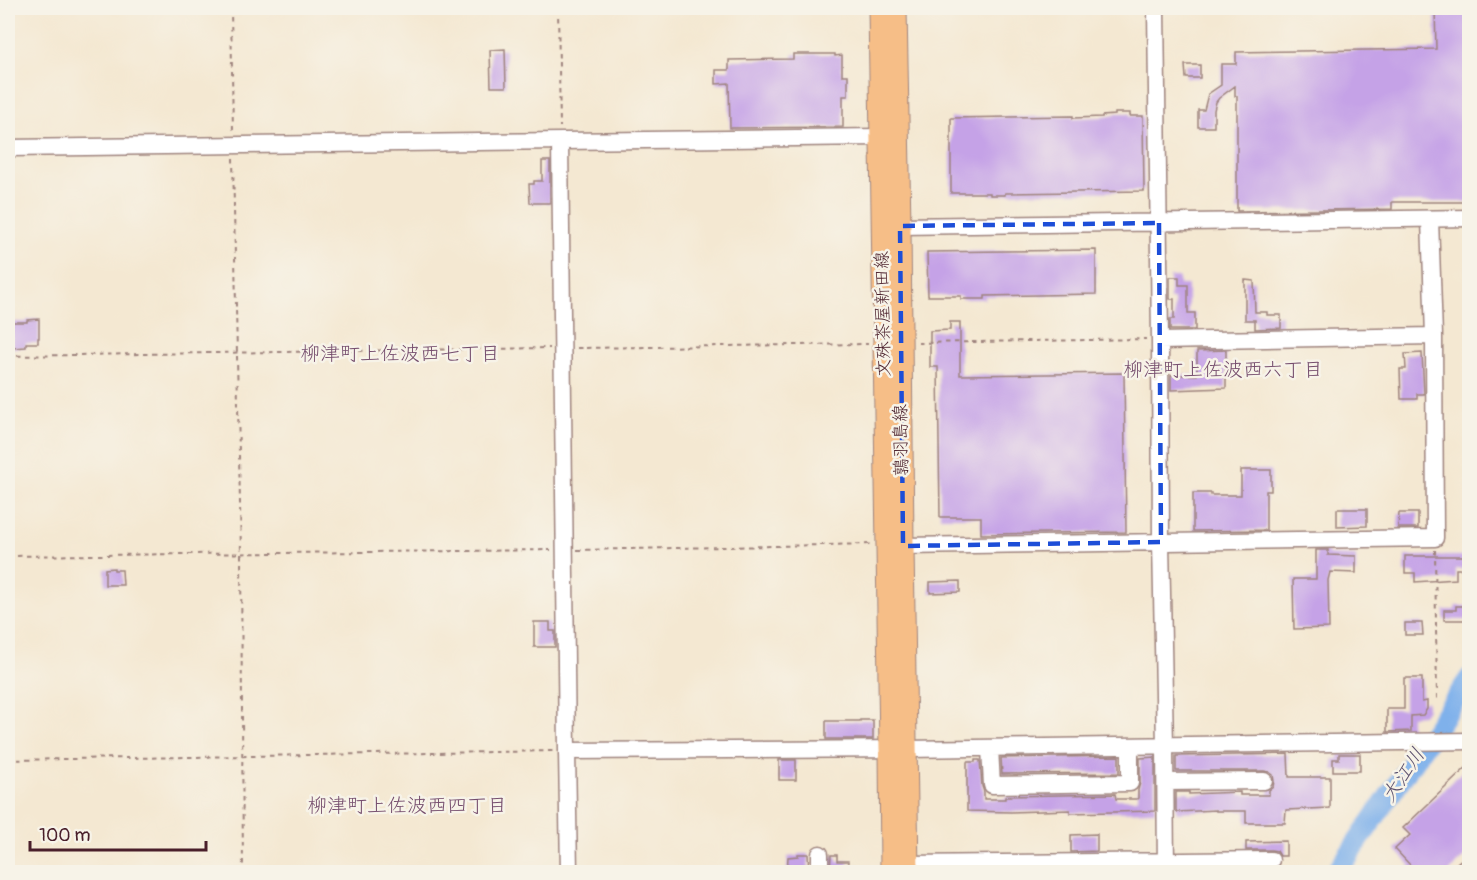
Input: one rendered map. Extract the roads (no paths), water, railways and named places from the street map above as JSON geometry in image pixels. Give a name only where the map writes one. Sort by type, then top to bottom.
[{"type":"main road","name":"文殊茶屋新田線","points":[[879,8],[881,137],[892,343]]},
{"type":"main road","name":"鶉羽島線","points":[[896,8],[900,226],[892,343],[894,545],[903,870]]},
{"type":"main road","points":[[1466,873],[1470,869]]},
{"type":"street","points":[[1156,8],[1166,867]]},
{"type":"street","points":[[8,148],[881,137]]},
{"type":"street","points":[[560,142],[569,873]]},
{"type":"street","points":[[900,226],[1470,218]]},
{"type":"street","points":[[894,545],[1435,537],[1434,336],[1430,219]]},
{"type":"street","points":[[1160,341],[1434,336]]},
{"type":"street","points":[[567,751],[1470,741]]},
{"type":"street","points":[[990,748],[992,785],[1130,783],[1130,746]]},
{"type":"street","points":[[1166,782],[1264,781]]},
{"type":"street","points":[[820,854],[820,873]]},
{"type":"street","points":[[903,870],[1166,867],[1271,860]]},
{"type":"waterway","name":"大江川","points":[[1337,872],[1470,678]]},
{"type":"district","name":"柳津町上佐波西七丁目","points":[[400,353]]},
{"type":"district","name":"柳津町上佐波西六丁目","points":[[1223,369]]},
{"type":"district","name":"柳津町上佐波西四丁目","points":[[407,805]]}]
